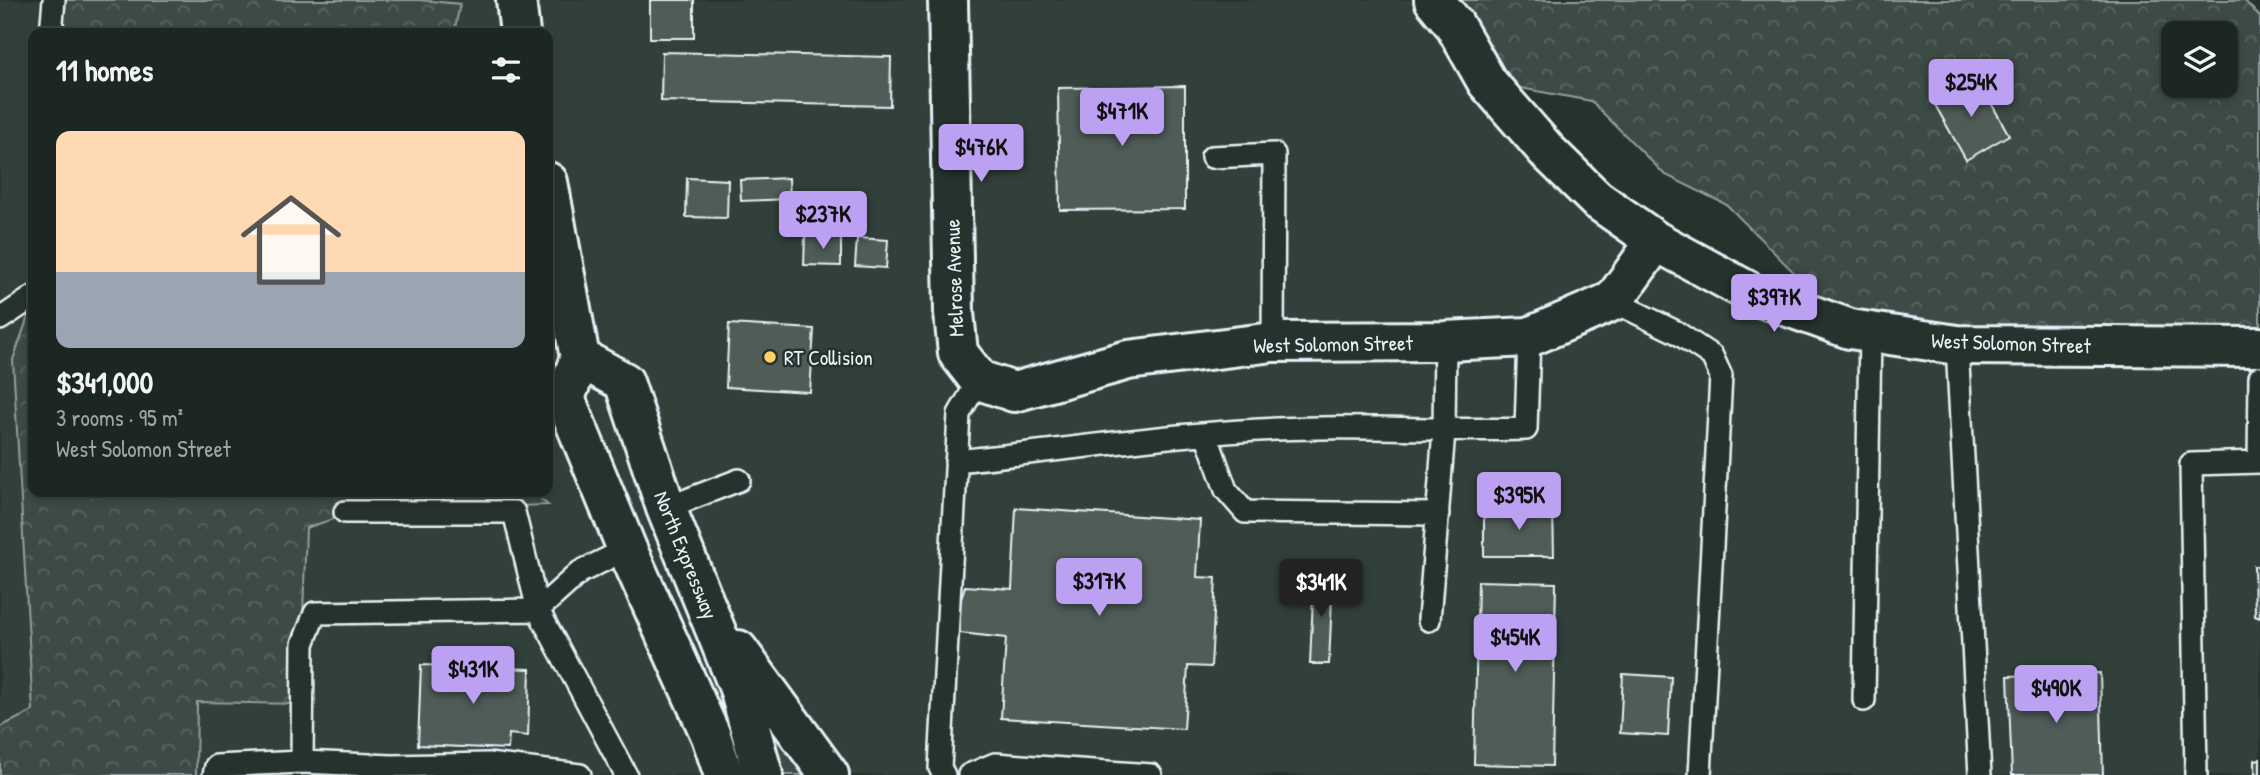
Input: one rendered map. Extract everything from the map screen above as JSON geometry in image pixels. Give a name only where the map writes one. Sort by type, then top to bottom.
[{"type":"street","points":[[516,0],[519,28]]},
{"type":"street","name":"Melrose Avenue","points":[[948,0],[954,313],[958,353],[979,380]]},
{"type":"street","name":"West Solomon Street","points":[[1434,0],[1454,24],[1486,82],[1548,152],[1595,199],[1656,241],[1755,295],[1850,329],[1956,345],[2260,347]]},
{"type":"street","points":[[553,210],[580,358],[565,398],[627,549],[711,736],[724,775]]},
{"type":"street","points":[[1613,301],[1656,241]]},
{"type":"street","name":"West Solomon Street","points":[[979,380],[1014,392],[1128,360],[1273,342],[1445,341],[1529,337],[1613,301]]},
{"type":"street","name":"North Expressway","points":[[580,358],[624,382],[666,508],[739,688],[763,775]]},
{"type":"street","points":[[704,604],[830,775]]},
{"type":"lane","points":[[51,28],[54,0]]},
{"type":"lane","points":[[1212,157],[1274,154],[1273,342]]},
{"type":"lane","points":[[0,319],[28,300]]},
{"type":"lane","points":[[1613,301],[1676,332],[1712,356],[1721,376],[1700,775]]},
{"type":"lane","points":[[1864,700],[1870,333]]},
{"type":"lane","points":[[956,461],[1206,434],[1318,428],[1444,431],[1526,429],[1529,337]]},
{"type":"lane","points":[[1429,620],[1444,431],[1445,341]]},
{"type":"lane","points":[[1956,345],[1980,775]]},
{"type":"lane","points":[[2196,775],[2191,464],[2259,462],[2260,377]]},
{"type":"lane","points":[[944,775],[940,768],[959,414],[979,380]]},
{"type":"lane","points":[[1206,434],[1226,490],[1245,512],[1438,514]]},
{"type":"lane","points":[[666,508],[739,480]]},
{"type":"lane","points":[[345,512],[514,512],[538,610],[626,775]]},
{"type":"lane","points":[[302,762],[303,644],[315,613],[538,610],[580,572],[627,549]]},
{"type":"lane","points":[[214,775],[216,766],[302,762],[335,769],[392,771],[488,764],[580,775]]},
{"type":"lane","points":[[969,775],[995,764],[1151,775]]},
{"type":"shaded area","points":[[0,0],[1428,0],[1601,222],[1770,325],[2026,363],[2260,361],[2260,775],[0,775]]},
{"type":"green space","points":[[54,0],[419,0],[460,4],[455,28],[51,28]]},
{"type":"green space","points":[[1426,0],[2244,0],[2260,17],[2260,347],[1850,329],[1727,205],[1664,174],[1591,101],[1487,82]]},
{"type":"green space","points":[[28,316],[28,497],[538,497],[548,505],[357,511],[306,528],[300,704],[197,702],[196,775],[0,775],[0,727],[33,711],[13,360]]},
{"type":"green space","points":[[775,729],[812,775],[781,775]]},
{"type":"building","points":[[650,0],[694,0],[694,38],[650,38]]},
{"type":"building","points":[[662,52],[891,57],[890,106],[661,101]]},
{"type":"building","points":[[1977,78],[2009,135],[1966,160],[1934,103]]},
{"type":"building","points":[[1185,86],[1185,209],[1060,210],[1058,88]]},
{"type":"building","points":[[687,178],[728,180],[727,218],[686,217]]},
{"type":"building","points":[[789,178],[790,199],[741,201],[740,180]]},
{"type":"building","points":[[805,236],[841,237],[841,266],[804,265]]},
{"type":"building","points":[[857,238],[888,240],[886,268],[855,266]]},
{"type":"building","points":[[729,324],[814,329],[810,392],[726,387]]},
{"type":"building","points":[[1016,508],[1200,520],[1197,577],[1216,578],[1211,667],[1188,666],[1184,729],[1001,718],[1006,638],[960,633],[959,606],[965,586],[1012,589]]},
{"type":"building","points":[[1553,508],[1554,556],[1484,556],[1484,509]]},
{"type":"building","points":[[2254,566],[2260,566],[2260,618],[2255,616]]},
{"type":"building","points":[[1314,574],[1333,575],[1329,664],[1310,664]]},
{"type":"building","points":[[1478,581],[1556,583],[1552,766],[1474,764]]},
{"type":"building","points":[[421,665],[530,669],[528,736],[509,734],[508,749],[418,745]]},
{"type":"building","points":[[2100,673],[2103,775],[2012,775],[2008,676]]},
{"type":"building","points":[[1623,674],[1671,677],[1668,736],[1620,733]]},
{"type":"building","points":[[2260,759],[2260,775],[2255,775],[2255,760]]},
{"type":"place","name":"RT Collision","points":[[770,357]]}]
